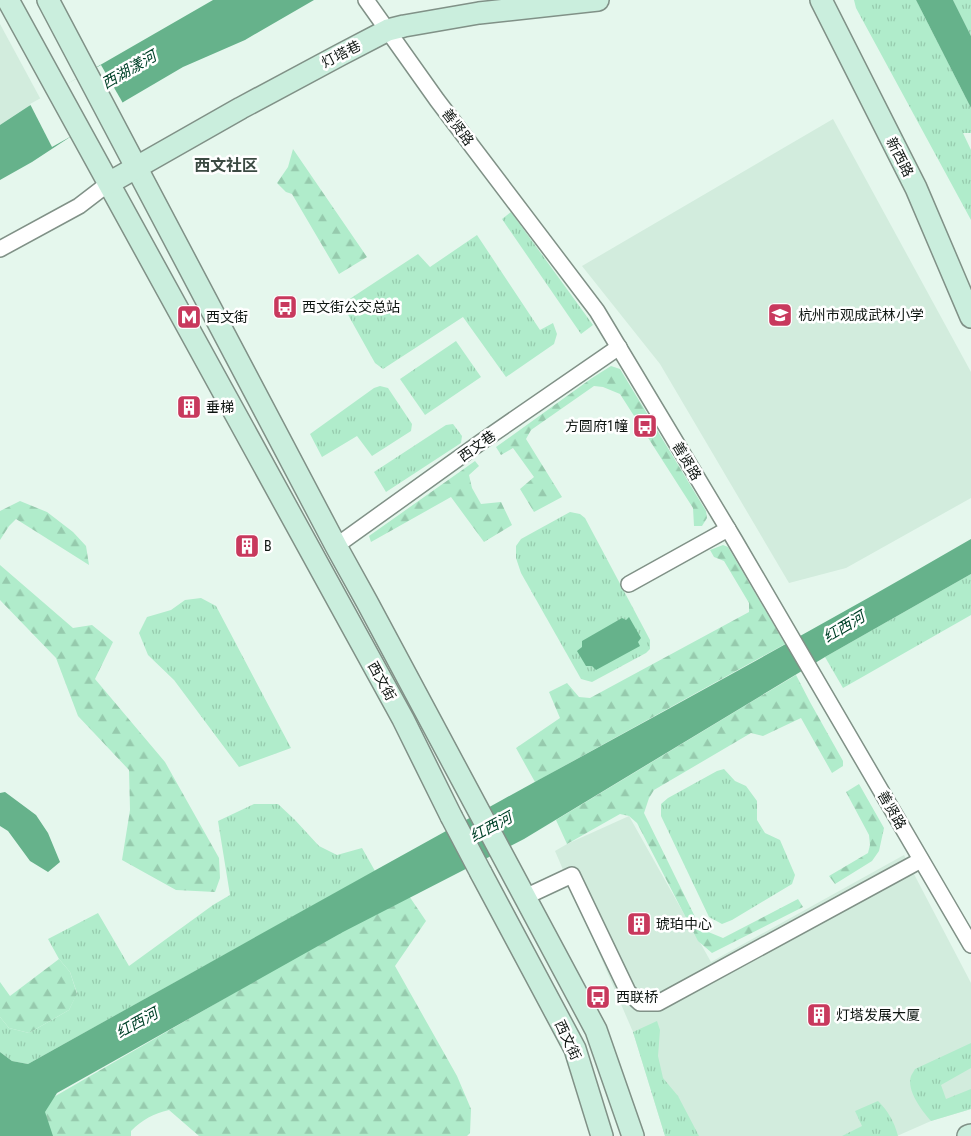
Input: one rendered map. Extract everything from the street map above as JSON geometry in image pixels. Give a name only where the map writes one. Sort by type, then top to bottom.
[{"type":"main road","name":"西文街","points":[[8,0],[403,719],[451,816],[575,1049],[602,1136]]},
{"type":"main road","name":"西文街","points":[[48,0],[336,546],[596,1030],[633,1136]]},
{"type":"main road","name":"灯塔巷","points":[[109,183],[241,108],[388,30],[479,13],[598,0]]},
{"type":"main road","name":"新西路","points":[[821,0],[916,188],[971,317]]},
{"type":"street","name":"善贤路","points":[[366,0],[437,100],[597,311],[728,528],[971,945]]},
{"type":"street","points":[[0,249],[79,206],[109,183]]},
{"type":"street","name":"西文巷","points":[[336,546],[481,442],[619,347]]},
{"type":"street","points":[[629,584],[728,528]]},
{"type":"street","points":[[525,897],[572,875],[628,992],[640,1004],[658,1004],[921,860]]},
{"type":"shaded area","points":[[0,24],[47,111],[0,134]]},
{"type":"shaded area","name":"杭州市观成武林小学","points":[[833,119],[971,372],[971,498],[846,568],[789,583],[660,364],[582,266]]},
{"type":"shaded area","points":[[629,816],[711,962],[904,855],[971,983],[971,1109],[931,1121],[897,1136],[665,1136],[633,1032],[555,851]]},
{"type":"green space","points":[[854,0],[916,0],[971,108],[971,133],[963,133],[971,150],[971,220],[856,8]]},
{"type":"green space","points":[[953,0],[971,0],[971,36]]},
{"type":"green space","points":[[293,149],[367,257],[339,274],[292,194],[286,192],[277,183],[288,167]]},
{"type":"green space","points":[[511,212],[593,325],[581,334],[502,219]]},
{"type":"green space","points":[[477,235],[540,330],[553,323],[557,334],[554,344],[506,377],[463,317],[383,369],[375,363],[342,304],[418,254],[430,267]]},
{"type":"green space","points":[[456,341],[481,377],[425,415],[400,379]]},
{"type":"green space","points":[[611,366],[620,369],[706,511],[707,518],[702,526],[694,526],[693,508],[620,394],[603,387],[594,386],[531,430],[526,439],[562,497],[534,512],[520,489],[534,477],[513,448],[501,455],[496,447]]},
{"type":"green space","points":[[380,386],[388,388],[412,424],[411,431],[372,456],[357,436],[322,457],[310,434],[374,388]]},
{"type":"green space","points":[[453,424],[462,436],[461,443],[386,492],[374,472],[446,425]]},
{"type":"green space","points":[[475,461],[479,466],[469,475],[472,488],[481,504],[501,502],[512,525],[484,542],[451,497],[371,542],[369,536]]},
{"type":"green space","points":[[20,501],[47,512],[73,532],[86,546],[89,565],[16,519],[0,540],[0,511]]},
{"type":"green space","points":[[570,512],[580,514],[585,518],[650,640],[650,649],[646,653],[592,682],[581,679],[521,573],[516,558],[516,546],[521,539]]},
{"type":"green space","points":[[723,545],[728,547],[785,644],[535,782],[516,748],[560,718],[549,692],[567,683],[579,697],[590,698],[749,612],[749,603],[724,561],[714,557],[710,550]]},
{"type":"green space","points":[[0,565],[73,628],[92,625],[113,642],[95,679],[165,762],[219,858],[220,878],[215,892],[176,890],[122,860],[130,810],[129,770],[78,716],[56,658],[0,600]]},
{"type":"green space","points":[[971,574],[971,615],[843,688],[825,657]]},
{"type":"green space","points":[[201,598],[216,606],[291,748],[239,767],[174,680],[148,655],[139,633],[147,617],[171,610],[185,600]]},
{"type":"green space","points":[[796,675],[843,761],[843,766],[832,773],[801,718],[763,736],[751,733],[654,790],[644,813],[701,929],[723,938],[798,899],[803,907],[712,953],[698,941],[637,823],[629,816],[620,814],[567,844],[556,820]]},
{"type":"green space","points":[[724,769],[735,781],[746,786],[757,801],[757,820],[765,833],[780,840],[795,875],[792,884],[722,924],[709,917],[661,816],[661,804],[668,798]]},
{"type":"green space","points":[[859,784],[884,828],[879,851],[872,861],[835,884],[829,876],[868,853],[870,845],[869,835],[846,792]]},
{"type":"green space","points":[[254,804],[278,804],[319,846],[337,855],[362,848],[375,871],[28,1064],[12,1061],[0,1052],[0,1017],[9,1028],[29,1033],[69,1010],[77,993],[70,972],[59,959],[48,939],[98,913],[129,966],[213,905],[230,895],[218,821]]},
{"type":"green space","points":[[407,893],[426,921],[395,966],[457,1076],[471,1109],[470,1133],[467,1136],[199,1136],[169,1110],[144,1120],[131,1131],[131,1136],[47,1136],[37,1108]]},
{"type":"green space","points":[[59,959],[70,972],[77,994],[69,1010],[29,1033],[9,1028],[0,1017],[0,982],[10,996]]},
{"type":"green space","points":[[657,1021],[660,1030],[658,1056],[663,1078],[678,1096],[699,1136],[665,1136],[633,1032]]},
{"type":"green space","points":[[971,1043],[971,1068],[941,1085],[946,1099],[971,1089],[971,1109],[931,1121],[919,1106],[913,1094],[910,1082],[911,1076],[915,1069]]},
{"type":"green space","points":[[878,1101],[890,1117],[898,1136],[842,1136],[862,1126],[855,1111]]},
{"type":"water","name":"西湖漾河","points":[[213,0],[314,0],[245,40],[183,67],[125,101],[32,162],[0,180],[0,125],[29,106]]},
{"type":"water","points":[[916,0],[953,0],[971,36],[971,108]]},
{"type":"water","name":"红西河","points":[[971,539],[971,574],[825,657],[524,839],[343,932],[57,1093],[45,1112],[53,1136],[0,1136],[0,1052],[12,1061],[28,1064]]},
{"type":"water","points":[[629,617],[641,638],[638,642],[640,646],[596,670],[592,666],[586,666],[577,651],[582,647],[582,641],[622,618],[626,620]]},
{"type":"water","points":[[5,792],[36,815],[48,833],[60,862],[48,872],[30,861],[8,831],[0,826],[0,793]]},
{"type":"pier","points":[[101,65],[124,105],[52,147],[30,104]]},
{"type":"place","name":"西文街公交总站","points":[[285,307]]},
{"type":"place","name":"杭州市观成武林小学","points":[[780,315]]},
{"type":"place","name":"西文街","points":[[189,317]]},
{"type":"place","name":"垂梯","points":[[189,407]]},
{"type":"place","name":"方圆府1幢","points":[[645,426]]},
{"type":"place","name":"B","points":[[247,546]]},
{"type":"place","name":"琥珀中心","points":[[639,924]]},
{"type":"place","name":"西联桥","points":[[598,997]]},
{"type":"place","name":"灯塔发展大厦","points":[[819,1015]]},
{"type":"district","name":"西文社区","points":[[226,165]]}]
